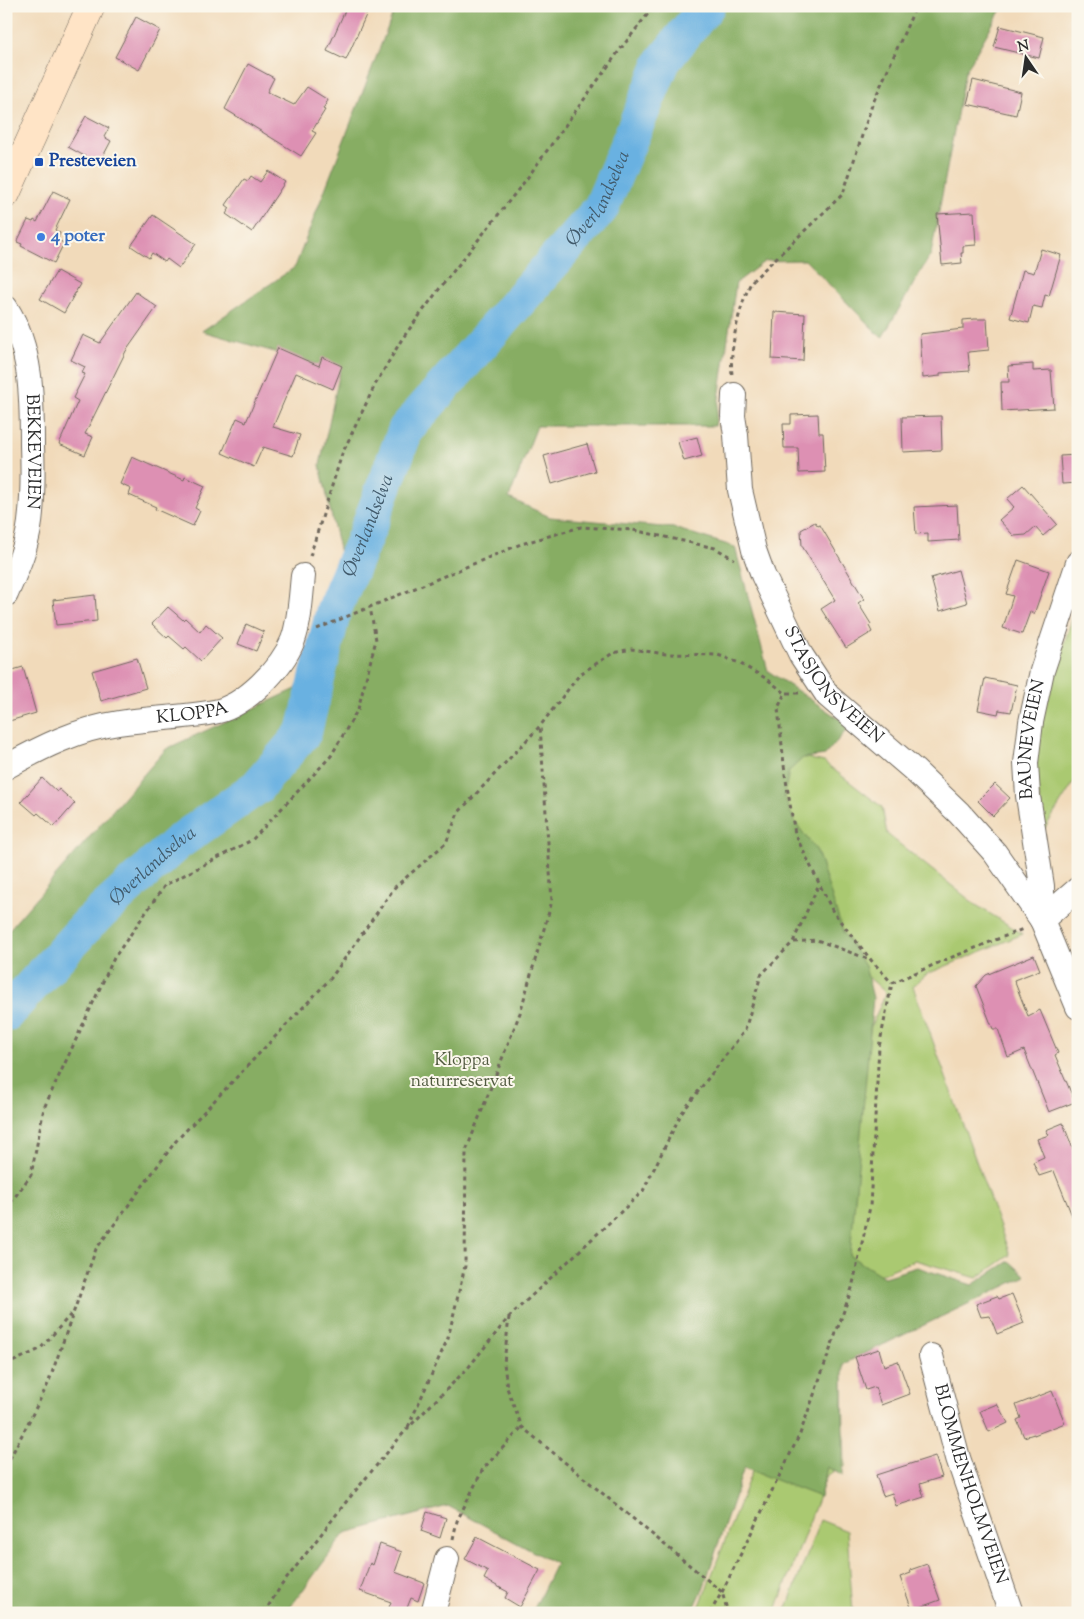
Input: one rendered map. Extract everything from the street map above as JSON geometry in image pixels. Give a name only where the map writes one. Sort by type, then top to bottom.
[{"type":"main road","points":[[6,194],[91,6]]},
{"type":"street","name":"BEKKEVEIEN","points":[[6,308],[25,350],[32,401],[33,468],[30,522],[20,563],[6,594]]},
{"type":"street","name":"STASJONSVEIEN","points":[[734,394],[733,416],[740,490],[754,550],[763,575],[801,655],[828,696],[914,770],[959,813],[995,852],[1042,920],[1078,1008]]},
{"type":"street","name":"BAUNEVEIEN","points":[[1042,920],[1042,886],[1028,796],[1026,763],[1031,722],[1042,671],[1078,563]]},
{"type":"street","name":"KLOPPA","points":[[6,767],[59,739],[91,728],[215,712],[233,706],[256,689],[280,662],[293,640],[303,576]]},
{"type":"street","points":[[1042,920],[1078,889]]},
{"type":"street","name":"BLOMMENHOLMVEIEN","points":[[931,1356],[958,1458],[1011,1613]]},
{"type":"street","points":[[434,1613],[447,1559]]},
{"type":"path","points":[[303,576],[342,454],[374,385],[402,339],[525,181],[654,6]]},
{"type":"path","points":[[734,394],[732,369],[736,328],[745,294],[752,281],[844,194],[872,105],[916,6]]},
{"type":"path","points":[[315,630],[521,544],[581,528],[633,530],[715,548],[763,575]]},
{"type":"path","points":[[6,1210],[31,1175],[44,1108],[114,958],[166,885],[252,840],[331,756],[358,709],[376,640],[370,607]]},
{"type":"path","points":[[6,1466],[48,1384],[96,1249],[176,1141],[331,978],[395,887],[446,843],[458,813],[540,726],[580,674],[613,653],[630,649],[666,654],[718,656],[739,663],[767,679],[785,693],[795,692],[816,697],[828,696]]},
{"type":"path","points":[[785,693],[778,708],[785,774],[795,834],[833,912],[892,983]]},
{"type":"path","points":[[406,1430],[448,1338],[465,1266],[466,1151],[520,1013],[552,901],[540,726]]},
{"type":"path","points":[[264,1613],[281,1586],[346,1502],[406,1430],[468,1368],[509,1317],[643,1191],[681,1114],[744,1030],[762,975],[793,942],[819,884]]},
{"type":"path","points":[[892,983],[945,960],[1011,935],[1042,920]]},
{"type":"path","points":[[793,942],[817,940],[871,960]]},
{"type":"path","points":[[710,1613],[800,1434],[852,1288],[870,1207],[879,1047],[892,983]]},
{"type":"path","points":[[6,1365],[40,1348],[75,1310]]},
{"type":"path","points":[[509,1317],[504,1363],[507,1388],[522,1427],[722,1592],[728,1613]]},
{"type":"path","points":[[447,1559],[457,1521],[483,1469],[522,1427]]},
{"type":"green space","name":"Kloppa naturreservat","points":[[396,6],[1003,6],[965,72],[931,254],[882,338],[805,260],[765,261],[736,283],[715,426],[537,426],[509,498],[550,517],[674,528],[735,547],[768,671],[850,726],[825,755],[803,758],[789,771],[784,796],[794,821],[817,851],[843,932],[865,966],[873,998],[850,1256],[884,1277],[917,1267],[972,1285],[1009,1261],[1026,1276],[843,1364],[843,1476],[827,1467],[820,1497],[744,1468],[703,1589],[692,1613],[532,1613],[556,1564],[448,1506],[345,1533],[286,1613],[6,1613],[6,933],[166,749],[296,689],[346,580],[320,465],[340,371],[202,331],[295,267]]},
{"type":"green space","points":[[1078,601],[1078,771],[1076,779],[1043,831],[1036,768],[1039,720]]},
{"type":"green space","points":[[793,755],[824,762],[882,807],[887,834],[976,905],[1023,934],[927,974],[913,986],[1010,1255],[977,1278],[915,1260],[876,1276],[842,1352],[845,1467],[827,1475],[775,1613],[697,1613],[750,1476],[822,1327],[871,1026],[886,993],[820,933],[789,831],[781,781]]},
{"type":"green space","points":[[820,1520],[847,1531],[853,1613],[785,1613]]},
{"type":"building","points":[[347,6],[370,6],[346,60],[327,51]]},
{"type":"building","points":[[136,17],[160,30],[139,70],[115,57]]},
{"type":"building","points":[[1000,26],[1044,37],[1039,58],[994,47]]},
{"type":"building","points":[[248,64],[274,78],[267,92],[294,105],[307,87],[328,100],[323,109],[325,110],[312,131],[316,133],[301,156],[225,109]]},
{"type":"building","points":[[973,80],[1021,92],[1016,115],[967,104]]},
{"type":"building","points":[[86,116],[109,128],[104,137],[111,141],[99,164],[68,147]]},
{"type":"building","points":[[268,171],[285,182],[252,232],[226,214],[230,208],[226,205],[244,179],[248,181],[251,176],[260,182]]},
{"type":"building","points":[[53,191],[70,199],[55,230],[60,233],[57,240],[64,243],[54,263],[21,246],[22,244],[17,242],[28,220],[37,222]]},
{"type":"building","points":[[974,212],[976,245],[963,246],[963,253],[961,253],[962,263],[942,265],[937,214]]},
{"type":"building","points":[[153,215],[196,244],[179,268],[167,259],[165,262],[152,253],[149,258],[131,246]]},
{"type":"building","points":[[1041,249],[1061,255],[1049,296],[1045,295],[1042,308],[1033,306],[1029,323],[1010,318],[1023,270],[1034,273]]},
{"type":"building","points":[[57,271],[80,284],[64,313],[40,299]]},
{"type":"building","points":[[136,292],[157,307],[126,351],[85,434],[93,437],[85,455],[59,444],[78,401],[73,398],[85,374],[82,373],[85,367],[71,360],[83,335],[100,343]]},
{"type":"building","points":[[774,312],[805,314],[803,361],[772,359]]},
{"type":"building","points":[[987,319],[989,350],[968,352],[970,371],[940,373],[940,376],[923,378],[920,334],[963,329],[963,320]]},
{"type":"building","points":[[278,348],[319,366],[322,357],[342,366],[333,389],[296,373],[273,427],[300,435],[293,456],[263,447],[254,467],[222,453],[237,418],[246,422]]},
{"type":"building","points":[[1033,364],[1033,371],[1051,370],[1054,408],[1002,411],[1001,382],[1009,382],[1008,366]]},
{"type":"building","points":[[818,414],[819,433],[823,433],[825,472],[799,473],[798,448],[784,448],[783,424],[791,424],[791,415]]},
{"type":"building","points":[[941,416],[942,450],[903,452],[902,417]]},
{"type":"building","points":[[697,437],[702,456],[684,461],[678,442]]},
{"type":"building","points":[[587,444],[595,471],[552,484],[544,456]]},
{"type":"building","points":[[1078,455],[1078,483],[1062,484],[1060,456]]},
{"type":"building","points":[[132,457],[184,480],[185,477],[205,486],[195,508],[200,511],[193,526],[129,495],[131,489],[120,484]]},
{"type":"building","points":[[1023,485],[1057,524],[1043,536],[1035,527],[1026,535],[1014,536],[999,520],[1014,507],[1007,499]]},
{"type":"building","points":[[957,505],[959,540],[928,542],[928,533],[916,534],[914,507]]},
{"type":"building","points":[[815,522],[818,526],[820,525],[864,599],[858,603],[871,624],[869,626],[872,632],[846,648],[821,609],[835,600],[802,546],[801,530]]},
{"type":"building","points":[[1018,560],[1049,571],[1034,614],[1030,612],[1022,634],[1003,628],[1013,596],[1006,594]]},
{"type":"building","points":[[958,570],[967,603],[940,611],[931,578]]},
{"type":"building","points":[[95,595],[97,621],[56,625],[53,600]]},
{"type":"building","points":[[168,607],[183,620],[185,618],[200,632],[206,624],[222,638],[201,661],[186,647],[184,649],[169,636],[167,638],[152,624]]},
{"type":"building","points":[[246,624],[264,632],[256,651],[238,644]]},
{"type":"building","points":[[137,658],[146,688],[101,701],[92,671]]},
{"type":"building","points":[[23,667],[36,713],[6,722],[6,691],[10,690],[6,672]]},
{"type":"building","points":[[985,678],[1017,685],[1011,712],[999,710],[998,714],[978,710]]},
{"type":"building","points":[[42,778],[57,792],[59,789],[75,803],[54,827],[21,802]]},
{"type":"building","points":[[995,784],[1010,798],[993,816],[978,801]]},
{"type":"building","points":[[1034,955],[1040,970],[1014,980],[1028,1016],[1040,1010],[1058,1053],[1055,1055],[1075,1102],[1049,1112],[1024,1050],[1008,1057],[998,1029],[993,1029],[976,986],[986,975]]},
{"type":"building","points":[[1063,1123],[1078,1162],[1077,1228],[1054,1171],[1039,1176],[1033,1162],[1044,1157],[1037,1139],[1049,1135],[1046,1130]]},
{"type":"building","points":[[1012,1294],[1024,1323],[997,1334],[990,1316],[981,1317],[976,1304],[997,1296],[999,1299]]},
{"type":"building","points":[[879,1349],[884,1366],[898,1361],[910,1394],[881,1405],[875,1387],[866,1390],[855,1357]]},
{"type":"building","points":[[1052,1391],[1065,1423],[1024,1437],[1017,1420],[1021,1418],[1016,1405]]},
{"type":"building","points":[[997,1404],[1008,1423],[989,1432],[980,1411]]},
{"type":"building","points":[[935,1456],[942,1477],[920,1484],[924,1497],[896,1506],[892,1493],[883,1496],[876,1475]]},
{"type":"building","points":[[427,1512],[446,1518],[440,1538],[421,1531]]},
{"type":"building","points":[[477,1537],[540,1570],[520,1607],[505,1598],[508,1592],[484,1579],[488,1571],[465,1559]]},
{"type":"building","points":[[380,1544],[402,1552],[395,1572],[424,1583],[418,1601],[411,1598],[405,1613],[387,1613],[391,1602],[360,1591],[370,1563],[373,1565]]},
{"type":"building","points":[[927,1564],[940,1600],[912,1610],[900,1577],[911,1573],[910,1570]]},
{"type":"waterway","name":"Øverlandselva","points":[[6,1014],[88,924],[177,843],[257,787],[304,732],[334,609],[366,534],[406,429],[601,208],[663,61],[707,6]]},
{"type":"place","name":"Presteveien","points":[[39,162]]},
{"type":"place","name":"4 poter","points":[[41,237]]}]
